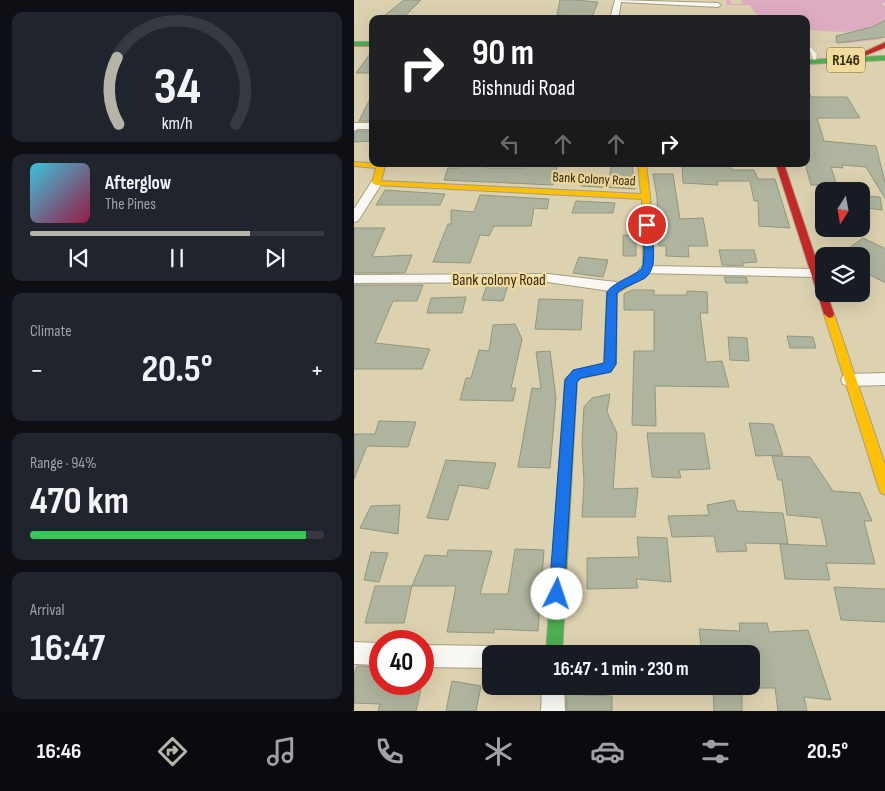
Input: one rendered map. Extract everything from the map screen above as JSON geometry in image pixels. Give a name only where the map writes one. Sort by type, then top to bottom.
[{"type":"street","points":[[615,15],[618,0],[718,5]]},
{"type":"street","points":[[354,44],[369,44]]},
{"type":"street","points":[[852,59],[885,44]]},
{"type":"street","name":"R146","points":[[811,62],[883,58]]},
{"type":"street","points":[[354,128],[356,126],[369,126]]},
{"type":"street","points":[[354,164],[369,165]]},
{"type":"street","points":[[354,218],[376,182],[380,167]]},
{"type":"street","points":[[590,284],[616,287],[636,278],[648,267],[646,197],[642,167]]},
{"type":"street","points":[[781,167],[885,489]]},
{"type":"street","name":"Bank Colony Road","points":[[376,182],[646,197]]},
{"type":"street","points":[[646,270],[814,273]]},
{"type":"street","name":"Bank colony Road","points":[[354,279],[548,278],[616,287]]},
{"type":"street","points":[[555,645],[571,380],[578,374],[606,369],[610,364],[611,295],[616,287]]},
{"type":"street","points":[[849,380],[885,379]]},
{"type":"street","points":[[354,653],[369,654]]},
{"type":"street","points":[[434,656],[482,657]]},
{"type":"street","points":[[553,695],[553,711]]},
{"type":"lane","points":[[810,47],[816,54],[811,62]]},
{"type":"shaded area","points":[[726,0],[730,0],[731,4],[742,4],[741,0],[885,0],[885,3],[882,3],[885,7],[885,20],[866,29],[883,39],[848,43],[810,40],[847,42],[879,38],[864,30],[841,32],[810,30],[810,15],[758,15],[749,5],[727,5]]},
{"type":"building","points":[[404,0],[421,0],[406,15],[385,15]]},
{"type":"building","points":[[560,0],[598,2],[593,15],[557,15]]},
{"type":"building","points":[[886,20],[886,37],[837,43],[836,36],[872,27]]},
{"type":"building","points":[[369,55],[369,73],[356,73]]},
{"type":"building","points":[[810,94],[811,97],[847,97],[860,118],[817,118],[824,141],[876,146],[886,186],[886,200],[866,167],[842,165],[843,168],[831,167],[836,182],[815,182],[815,185],[811,185],[806,167],[810,167]]},
{"type":"building","points":[[369,101],[369,121],[359,121]]},
{"type":"building","points":[[369,131],[369,141],[354,142],[354,133]]},
{"type":"building","points":[[557,167],[553,185],[444,180],[448,168]]},
{"type":"building","points":[[611,167],[632,167],[635,189],[581,186],[583,180],[608,182]]},
{"type":"building","points":[[682,167],[731,167],[732,170],[754,170],[758,179],[775,179],[790,228],[759,226],[758,201],[754,201],[750,181],[717,181],[718,185],[683,183]]},
{"type":"building","points":[[653,174],[673,174],[680,219],[703,218],[708,246],[688,246],[689,257],[666,256],[666,246],[659,246],[657,197]]},
{"type":"building","points":[[385,190],[445,194],[440,205],[376,205]]},
{"type":"building","points":[[480,195],[549,199],[547,209],[534,208],[531,226],[494,226],[489,236],[480,235],[470,263],[433,262],[448,224],[451,224],[451,210],[474,212]]},
{"type":"building","points":[[870,196],[880,197],[882,210],[870,208]]},
{"type":"building","points":[[576,201],[615,203],[613,213],[572,213]]},
{"type":"building","points":[[354,228],[385,228],[372,257],[412,255],[405,273],[354,273]]},
{"type":"building","points":[[623,235],[636,236],[636,256],[623,256]]},
{"type":"building","points":[[863,238],[886,249],[886,283],[870,275],[870,247],[850,247]]},
{"type":"building","points":[[719,250],[754,250],[757,262],[743,263],[743,266],[722,265]]},
{"type":"building","points":[[579,257],[608,260],[603,277],[573,273]]},
{"type":"building","points":[[724,277],[746,277],[748,283],[726,283]]},
{"type":"building","points":[[487,284],[508,285],[503,301],[482,300]]},
{"type":"building","points":[[354,285],[423,285],[417,301],[393,301],[375,343],[430,349],[422,369],[354,369]]},
{"type":"building","points":[[632,290],[654,290],[654,295],[687,295],[687,291],[707,292],[708,313],[700,313],[706,362],[722,361],[729,387],[655,386],[656,426],[632,425],[634,351],[654,351],[654,310],[624,310],[624,294]]},
{"type":"building","points":[[466,297],[462,313],[427,313],[431,298]]},
{"type":"building","points":[[539,299],[583,300],[581,330],[535,329]]},
{"type":"building","points":[[515,324],[522,339],[511,388],[516,388],[513,401],[460,400],[466,378],[471,378],[479,350],[489,351],[493,325]]},
{"type":"building","points":[[787,336],[813,337],[816,348],[790,348]]},
{"type":"building","points":[[728,337],[747,338],[749,361],[730,360]]},
{"type":"building","points":[[550,351],[556,398],[550,468],[518,467],[532,388],[541,389],[536,352]]},
{"type":"building","points":[[610,394],[607,412],[617,433],[613,489],[638,488],[635,517],[582,517],[584,407],[592,398]]},
{"type":"building","points":[[379,421],[416,422],[408,447],[367,446],[354,479],[354,434],[375,434]]},
{"type":"building","points":[[749,423],[773,424],[783,455],[756,456]]},
{"type":"building","points":[[647,433],[704,433],[710,469],[679,470],[681,478],[652,477]]},
{"type":"building","points":[[772,456],[810,457],[833,491],[860,493],[872,521],[864,521],[875,564],[826,563],[830,580],[785,579],[780,544],[827,546],[821,518],[787,515],[782,480],[778,480]]},
{"type":"building","points":[[446,460],[496,463],[488,489],[459,485],[448,520],[427,518]]},
{"type":"building","points":[[734,500],[737,511],[783,513],[788,544],[745,543],[747,551],[717,552],[714,536],[672,537],[668,516],[709,515],[707,505]]},
{"type":"building","points":[[400,505],[398,534],[360,528],[371,506]]},
{"type":"building","points":[[637,537],[667,538],[671,582],[636,579],[638,588],[587,589],[587,558],[639,557]]},
{"type":"building","points":[[515,549],[544,550],[538,631],[494,629],[494,633],[447,632],[456,586],[412,586],[425,555],[447,556],[448,550],[492,551],[480,594],[508,594]]},
{"type":"building","points":[[371,552],[388,553],[379,582],[364,580]]},
{"type":"building","points":[[375,586],[412,586],[404,623],[365,623]]},
{"type":"building","points":[[834,587],[886,589],[886,622],[841,620]]},
{"type":"building","points":[[739,623],[767,623],[769,632],[808,630],[831,700],[804,697],[807,711],[778,711],[775,688],[760,688],[760,645],[701,645],[699,629],[740,631]]},
{"type":"building","points":[[357,666],[369,667],[369,695],[420,695],[416,711],[378,711],[380,704],[354,703],[354,674]]},
{"type":"building","points":[[452,681],[481,686],[476,711],[446,711]]},
{"type":"building","points":[[566,695],[612,696],[612,711],[567,711]]},
{"type":"building","points":[[713,695],[742,695],[742,711],[714,711]]},
{"type":"traffic: fast","points":[[354,44],[369,44]]},
{"type":"traffic: fast","points":[[810,62],[886,58]]},
{"type":"traffic: fast","points":[[555,645],[571,380]]},
{"type":"traffic: slow","points":[[354,164],[369,165]]},
{"type":"traffic: slow","points":[[381,167],[376,183],[646,197]]},
{"type":"traffic: slow","points":[[571,380],[578,374],[606,369],[610,364],[612,291],[641,275],[648,267],[646,197],[642,167]]},
{"type":"traffic: slow","points":[[829,314],[886,489]]},
{"type":"traffic: jam","points":[[852,59],[886,44]]},
{"type":"traffic: jam","points":[[781,167],[829,314]]},
{"type":"route","points":[[557,594],[571,380],[578,374],[606,369],[610,364],[611,295],[617,286],[642,275],[648,267],[647,225]]}]
